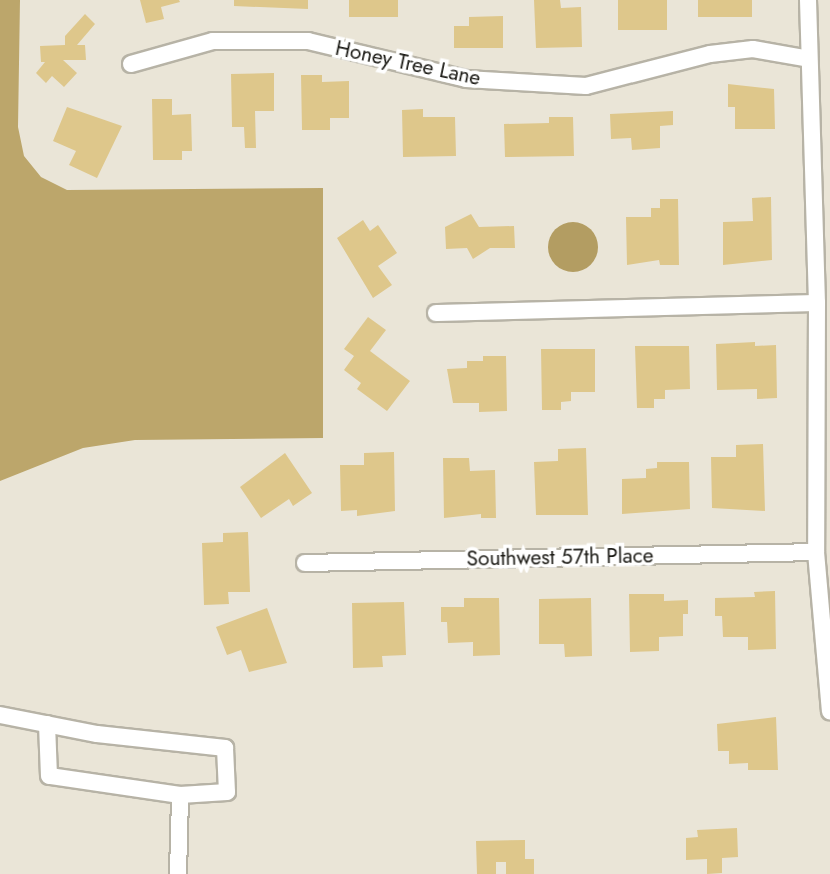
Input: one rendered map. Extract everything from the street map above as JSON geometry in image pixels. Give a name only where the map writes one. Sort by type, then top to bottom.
[{"type":"street","points":[[808,0],[809,59],[822,190],[817,303],[824,342],[816,552],[825,599],[830,711]]},
{"type":"street","name":"Honey Tree Lane","points":[[131,64],[213,41],[308,41],[466,79],[586,86],[742,50],[809,59]]},
{"type":"street","points":[[436,313],[817,303]]},
{"type":"street","name":"Southwest 57th Place","points":[[305,563],[816,552]]},
{"type":"street","points":[[0,715],[225,748],[227,792],[180,795],[49,776],[47,724]]},
{"type":"street","points":[[178,874],[180,795]]},
{"type":"shaded area","points":[[0,0],[20,0],[18,127],[24,156],[41,177],[67,190],[323,188],[323,438],[135,440],[83,448],[0,481]]},
{"type":"shaded area","points":[[563,223],[583,223],[597,237],[597,257],[583,271],[563,271],[549,257],[549,237]]},
{"type":"building","points":[[140,0],[180,2],[161,7],[164,19],[146,23]]},
{"type":"building","points":[[234,0],[308,0],[308,9],[234,6]]},
{"type":"building","points":[[349,0],[398,0],[398,17],[349,17]]},
{"type":"building","points":[[534,0],[560,0],[561,8],[581,7],[582,47],[536,48]]},
{"type":"building","points":[[618,0],[667,0],[667,30],[618,30]]},
{"type":"building","points":[[698,0],[752,0],[752,17],[698,17]]},
{"type":"building","points":[[85,14],[95,24],[77,45],[85,45],[86,60],[63,60],[77,73],[64,87],[52,76],[46,83],[36,73],[45,62],[41,62],[40,46],[65,45],[65,36]]},
{"type":"building","points":[[503,16],[503,48],[454,48],[454,26],[469,26],[469,17]]},
{"type":"building","points":[[274,73],[274,111],[255,111],[256,148],[245,148],[244,127],[232,127],[231,74]]},
{"type":"building","points":[[301,75],[322,75],[322,82],[349,81],[349,118],[330,118],[330,130],[302,130]]},
{"type":"building","points":[[728,84],[774,89],[775,129],[735,129],[735,107],[728,107]]},
{"type":"building","points":[[152,99],[172,99],[172,115],[191,114],[192,151],[182,151],[182,160],[153,160]]},
{"type":"building","points":[[67,107],[122,126],[97,178],[69,165],[76,151],[53,141]]},
{"type":"building","points":[[423,109],[423,117],[455,117],[456,156],[403,157],[402,110]]},
{"type":"building","points":[[673,111],[673,125],[660,126],[660,148],[632,150],[631,138],[611,139],[610,114]]},
{"type":"building","points":[[549,117],[573,117],[574,156],[505,157],[504,124],[549,123]]},
{"type":"building","points":[[771,197],[772,260],[723,265],[723,222],[753,221],[752,198]]},
{"type":"building","points":[[660,199],[678,199],[679,265],[660,265],[659,260],[627,265],[626,217],[651,217],[651,208],[660,208]]},
{"type":"building","points":[[471,214],[479,227],[514,226],[515,248],[490,248],[473,259],[467,248],[446,249],[445,227]]},
{"type":"building","points":[[363,220],[370,231],[378,225],[397,253],[378,266],[392,285],[373,298],[337,238]]},
{"type":"building","points":[[368,317],[386,330],[370,351],[410,381],[387,411],[357,389],[361,383],[344,370],[354,356],[344,349]]},
{"type":"building","points":[[755,342],[755,346],[776,345],[777,398],[757,399],[757,389],[717,390],[716,344]]},
{"type":"building","points":[[635,346],[689,346],[690,389],[665,390],[665,399],[654,399],[654,408],[637,408]]},
{"type":"building","points":[[541,349],[595,349],[595,392],[571,392],[571,401],[561,402],[561,410],[542,410]]},
{"type":"building","points":[[483,356],[506,356],[507,411],[479,412],[479,403],[453,403],[447,369],[467,368],[467,361],[483,361]]},
{"type":"building","points":[[763,444],[765,511],[712,508],[711,457],[736,457],[736,445]]},
{"type":"building","points":[[586,448],[588,515],[536,515],[534,462],[558,461],[558,449]]},
{"type":"building","points":[[394,452],[395,511],[357,516],[357,510],[341,511],[340,465],[364,465],[364,453]]},
{"type":"building","points":[[285,453],[312,493],[293,506],[289,499],[261,518],[240,487]]},
{"type":"building","points":[[443,458],[469,458],[470,471],[495,470],[496,518],[481,518],[481,514],[444,518]]},
{"type":"building","points":[[657,462],[689,462],[690,509],[622,514],[622,479],[646,478],[646,469],[657,468]]},
{"type":"building","points":[[248,532],[250,592],[228,592],[229,604],[204,605],[202,543],[223,542],[223,533]]},
{"type":"building","points":[[775,591],[776,649],[748,650],[748,637],[723,637],[722,616],[715,616],[715,598],[755,597],[754,592]]},
{"type":"building","points":[[629,594],[664,594],[664,601],[688,600],[688,614],[683,614],[683,636],[659,637],[659,651],[630,652]]},
{"type":"building","points":[[464,598],[499,598],[500,655],[473,656],[473,642],[448,643],[447,622],[441,622],[441,607],[464,607]]},
{"type":"building","points":[[591,598],[592,656],[565,657],[564,644],[539,644],[539,599]]},
{"type":"building","points":[[404,602],[406,655],[382,656],[383,667],[353,668],[352,603]]},
{"type":"building","points":[[267,608],[287,663],[249,672],[241,650],[227,655],[216,627]]},
{"type":"building","points":[[776,717],[778,770],[748,770],[748,763],[729,764],[729,751],[718,751],[717,724]]},
{"type":"building","points":[[737,828],[738,857],[722,858],[722,873],[707,874],[707,859],[686,860],[686,838],[698,837],[697,830]]},
{"type":"building","points":[[525,840],[525,859],[534,859],[534,874],[506,874],[506,862],[496,862],[496,874],[477,874],[476,841]]}]
